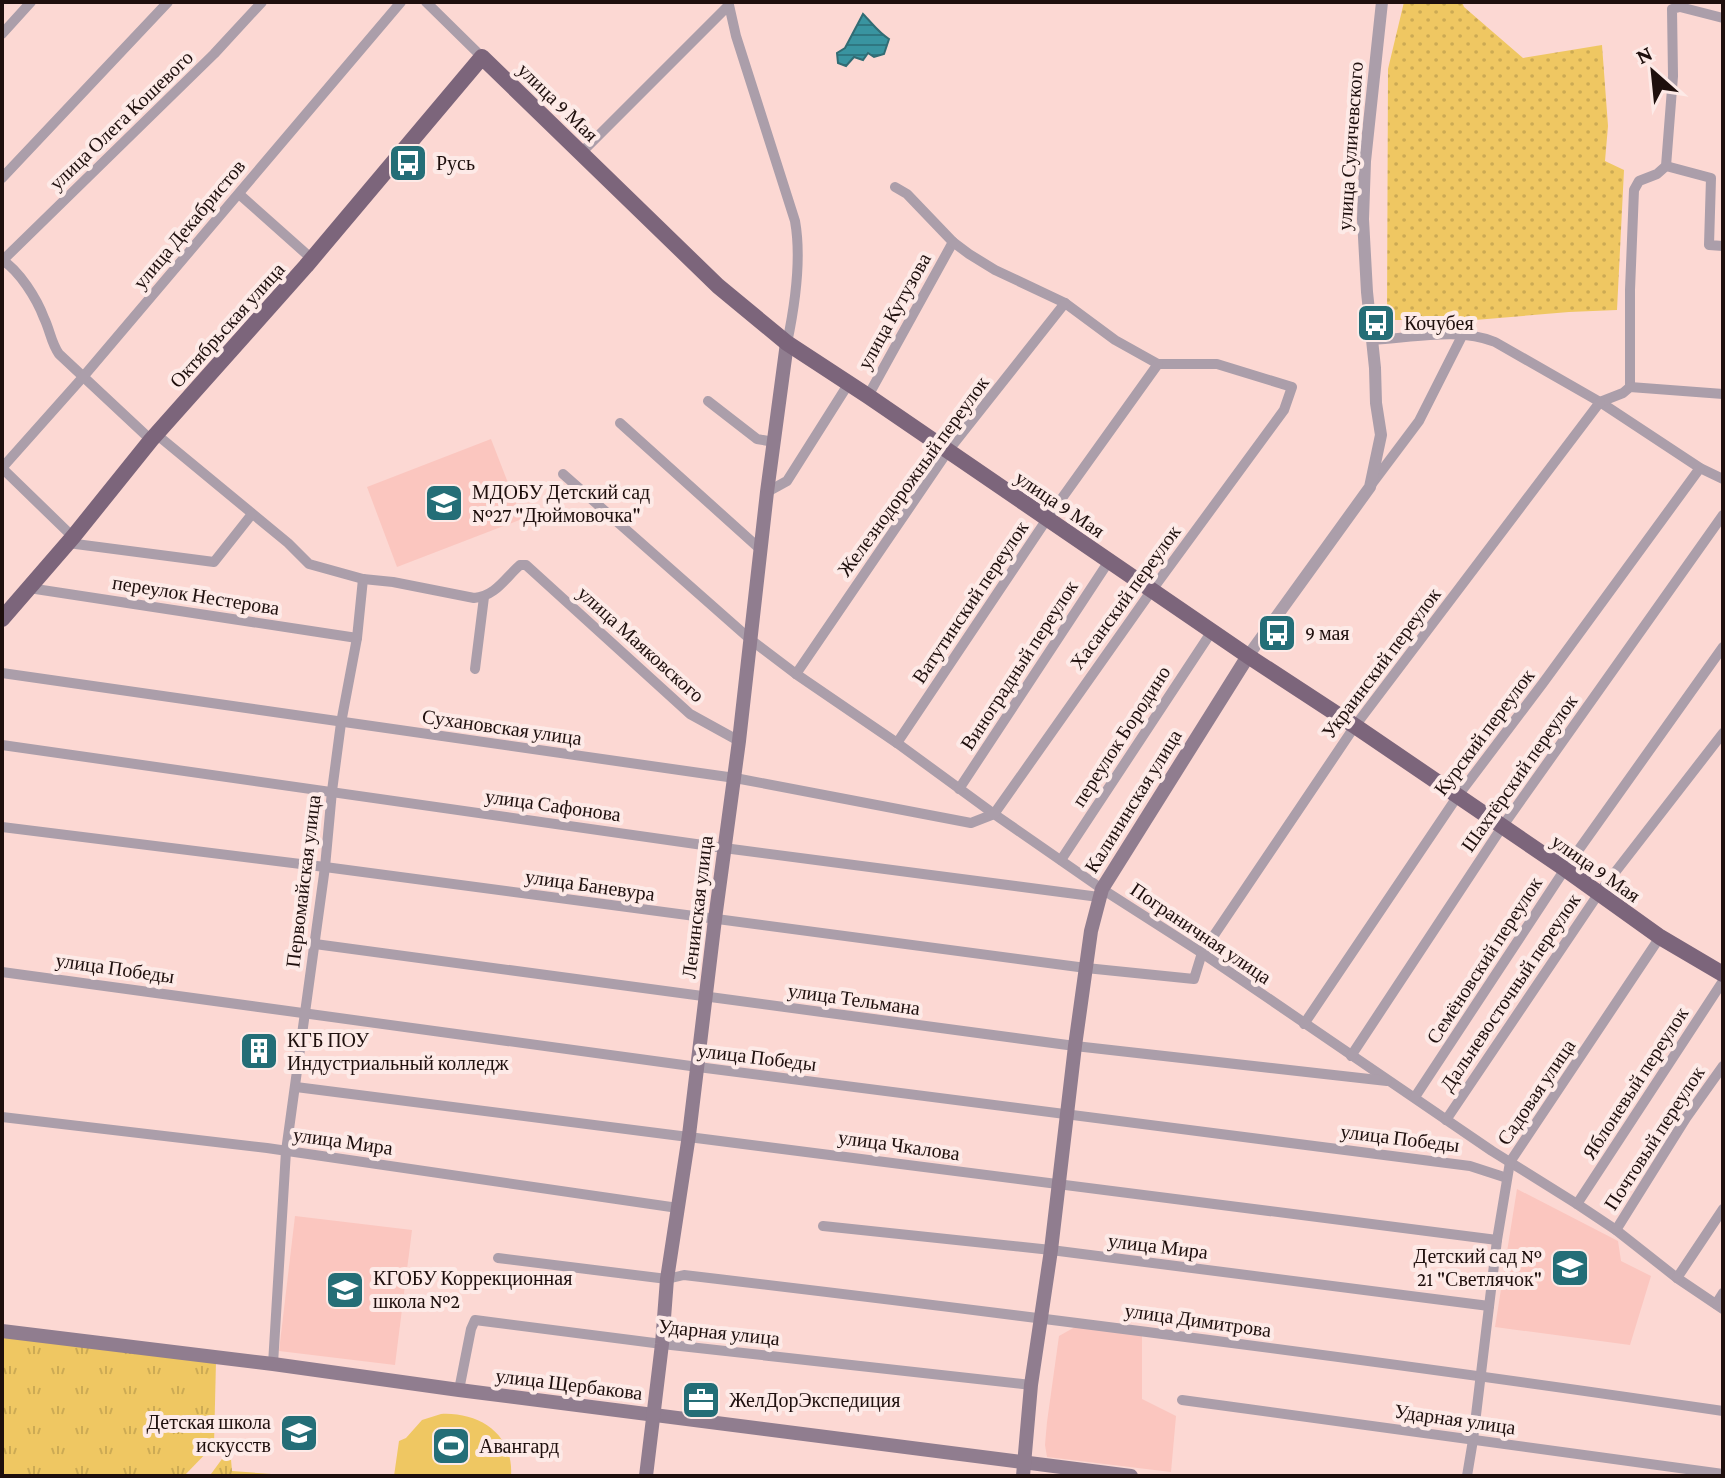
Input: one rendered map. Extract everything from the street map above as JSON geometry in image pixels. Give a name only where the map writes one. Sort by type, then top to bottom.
[{"type":"main road","name":"улица 9 Мая","points":[[482,57],[718,286],[787,343],[1355,726],[1660,937],[1723,974]]},
{"type":"main road","name":"Октябрьская улица","points":[[2,619],[71,540],[153,437],[312,259],[482,57]]},
{"type":"main road","name":"Ленинская улица","points":[[646,1476],[667,1279],[698,1067],[787,343]]},
{"type":"main road","name":"Калининская улица","points":[[1024,1469],[1031,1385],[1051,1250],[1075,1046],[1091,931],[1100,893],[1248,656]]},
{"type":"main road","name":"улица Щербакова","points":[[2,1331],[653,1414],[1024,1469],[1131,1476]]},
{"type":"street","points":[[2,34],[31,2]]},
{"type":"street","points":[[2,178],[168,2]]},
{"type":"street","name":"улица Олега Кошевого","points":[[2,260],[214,54],[262,2]]},
{"type":"street","name":"улица Декабристов","points":[[2,468],[401,2]]},
{"type":"street","name":"улица 9 Мая","points":[[426,2],[482,57]]},
{"type":"street","name":"улица Суличевского","points":[[1372,340],[1363,219],[1365,161],[1382,2]]},
{"type":"street","points":[[582,152],[729,5],[797,229],[795,283],[787,343]]},
{"type":"street","points":[[1630,387],[1634,190],[1639,181],[1657,174],[1666,166],[1673,76],[1672,9],[1680,5],[1723,18]]},
{"type":"street","points":[[1666,166],[1711,178],[1709,245],[1723,246]]},
{"type":"street","points":[[895,187],[907,194],[953,242],[995,270],[1065,303],[1115,340],[1158,364]]},
{"type":"street","points":[[239,194],[312,259]]},
{"type":"street","name":"улица Кутузова","points":[[868,396],[953,242]]},
{"type":"street","points":[[2,260],[12,267],[40,307],[56,350],[83,377],[153,437],[288,543],[309,564],[363,579],[474,598],[484,597],[475,669]]},
{"type":"street","name":"Железнодорожный переулок","points":[[796,674],[948,451],[1065,303]]},
{"type":"street","points":[[1370,487],[1419,421],[1463,334]]},
{"type":"street","points":[[1372,340],[1463,334],[1480,336],[1600,402],[1700,468],[1723,479]]},
{"type":"street","name":"Калининская улица","points":[[1248,656],[1370,487],[1381,435],[1372,340]]},
{"type":"street","name":"Хасанский переулок","points":[[994,814],[1284,410],[1292,387],[1217,364],[1158,364]]},
{"type":"street","name":"Ватутинский переулок","points":[[897,743],[1047,519],[1158,364]]},
{"type":"street","name":"улица Кутузова","points":[[767,492],[787,481],[849,383]]},
{"type":"street","points":[[1600,402],[1630,387],[1723,394]]},
{"type":"street","points":[[708,401],[757,439],[774,442]]},
{"type":"street","name":"Украинский переулок","points":[[1202,953],[1355,726],[1600,402]]},
{"type":"street","points":[[620,423],[760,549]]},
{"type":"street","points":[[2,468],[71,540],[214,562],[252,514]]},
{"type":"street","name":"Курский переулок","points":[[1304,1024],[1457,797],[1700,468]]},
{"type":"street","name":"Пограничная улица","points":[[563,474],[751,640],[1061,860],[1100,893],[1202,953],[1446,1120],[1616,1230],[1677,1278],[1719,1306]]},
{"type":"street","name":"Шахтёрский переулок","points":[[1351,1056],[1502,827],[1723,515]]},
{"type":"street","name":"Виноградный переулок","points":[[959,789],[1109,561]]},
{"type":"street","name":"улица Маяковского","points":[[484,597],[520,565],[526,565],[690,714],[739,741]]},
{"type":"street","name":"Первомайская улица","points":[[273,1364],[286,1151],[325,867],[341,723],[357,638],[363,579]]},
{"type":"street","name":"переулок Нестерова","points":[[29,588],[357,638]]},
{"type":"street","name":"переулок Бородино","points":[[1061,860],[1212,631]]},
{"type":"street","name":"Семёновский переулок","points":[[1415,1097],[1565,869],[1723,647]]},
{"type":"street","name":"Сухановская улица","points":[[2,673],[735,778],[971,823],[994,814]]},
{"type":"street","name":"Дальневосточный переулок","points":[[1446,1120],[1599,893],[1723,733]]},
{"type":"street","name":"улица Сафонова","points":[[2,745],[724,848],[1100,893]]},
{"type":"street","name":"улица Баневура","points":[[2,827],[1086,968],[1194,979],[1202,953]]},
{"type":"street","name":"Садовая улица","points":[[1467,1476],[1510,1162],[1660,937]]},
{"type":"street","name":"улица Тельмана","points":[[315,944],[1075,1046],[1389,1081]]},
{"type":"street","name":"улица Победы","points":[[2,972],[698,1067],[1470,1166],[1507,1178]]},
{"type":"street","name":"Яблоневый переулок","points":[[1577,1204],[1723,981]]},
{"type":"street","name":"Почтовый переулок","points":[[1616,1230],[1686,1118],[1723,1066]]},
{"type":"street","name":"улица Чкалова","points":[[296,1087],[1497,1240]]},
{"type":"street","name":"улица Мира","points":[[2,1117],[286,1151],[678,1208]]},
{"type":"street","points":[[1677,1278],[1723,1209]]},
{"type":"street","name":"улица Мира","points":[[823,1226],[1051,1250],[1489,1306]]},
{"type":"street","name":"улица Димитрова","points":[[498,1258],[667,1279],[684,1275],[1041,1317],[1480,1375],[1723,1411]]},
{"type":"street","points":[[1719,1306],[1723,1293]]},
{"type":"street","name":"Ударная улица","points":[[459,1390],[475,1320],[1031,1385]]},
{"type":"street","name":"Ударная улица","points":[[1182,1400],[1723,1474]]},
{"type":"shaded area","name":"МДОБУ Детский сад №27 \"Дюймовочка\"","points":[[491,439],[522,519],[397,567],[367,487]]},
{"type":"shaded area","name":"Детский сад № 21 \"Светлячок\"","points":[[1517,1189],[1618,1241],[1621,1261],[1651,1276],[1630,1345],[1495,1327]]},
{"type":"shaded area","name":"КГОБУ Коррекционная школа №2","points":[[295,1216],[412,1230],[395,1365],[279,1351]]},
{"type":"shaded area","points":[[1075,1327],[1142,1334],[1142,1399],[1176,1416],[1171,1472],[1047,1457],[1047,1422],[1059,1336]]},
{"type":"green space","points":[[1404,2],[1462,2],[1523,58],[1602,45],[1608,126],[1605,161],[1624,170],[1617,310],[1475,320],[1387,320],[1388,69]]},
{"type":"green space","points":[[2,1333],[216,1361],[214,1445],[184,1476],[2,1476]]},
{"type":"green space","name":"Авангард","points":[[441,1414],[468,1417],[491,1428],[507,1448],[511,1476],[394,1476],[399,1441],[406,1438],[422,1420]]},
{"type":"green space","points":[[230,1448],[232,1471],[299,1476],[211,1474]]},
{"type":"water","points":[[863,14],[889,39],[884,54],[874,57],[868,53],[863,60],[854,57],[846,66],[838,63],[837,53],[845,48]]},
{"type":"place","name":"Русь","points":[[408,163]]},
{"type":"place","name":"Кочубея","points":[[1376,323]]},
{"type":"place","name":"МДОБУ Детский сад №27 \"Дюймовочка\"","points":[[444,503]]},
{"type":"place","name":"9 мая","points":[[1277,633]]},
{"type":"place","name":"КГБ ПОУ Индустриальный колледж","points":[[259,1051]]},
{"type":"place","name":"Детский сад № 21 \"Светлячок\"","points":[[1570,1268]]},
{"type":"place","name":"КГОБУ Коррекционная школа №2","points":[[345,1290]]},
{"type":"place","name":"ЖелДорЭкспедиция","points":[[701,1400]]},
{"type":"place","name":"Детская школа искусств","points":[[299,1433]]},
{"type":"place","name":"Авангард","points":[[451,1446]]}]
